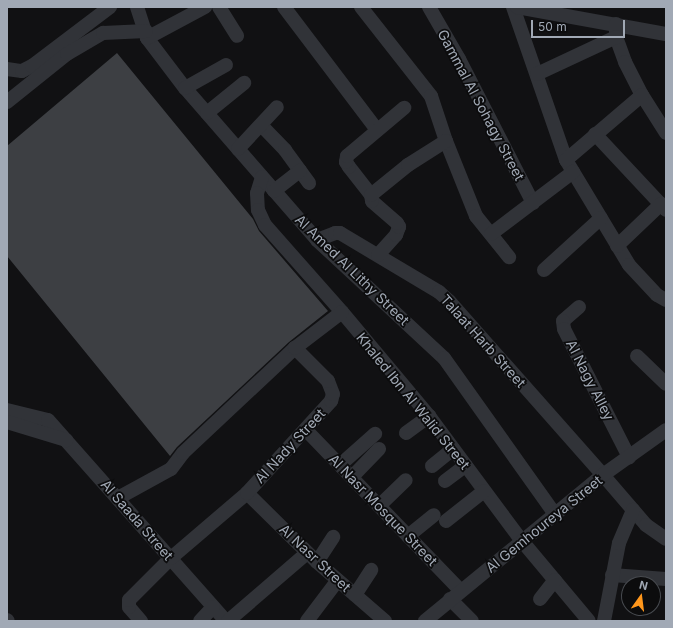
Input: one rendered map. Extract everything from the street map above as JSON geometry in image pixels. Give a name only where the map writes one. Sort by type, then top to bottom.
[{"type":"street","points":[[7,69],[22,71],[32,66],[110,7]]},
{"type":"street","name":"Al Amed Al Lithy Street","points":[[137,7],[147,35],[185,88],[317,240],[444,358],[555,514]]},
{"type":"street","points":[[7,102],[67,54],[103,33],[147,35],[205,7]]},
{"type":"street","points":[[219,7],[237,36]]},
{"type":"street","points":[[284,7],[377,130]]},
{"type":"street","points":[[361,7],[431,96],[446,141],[476,216],[509,257]]},
{"type":"street","name":"Gammal Al Sohagy Street","points":[[429,7],[459,59],[532,203]]},
{"type":"street","points":[[513,7],[569,166],[629,265],[657,295],[666,300]]},
{"type":"street","points":[[517,7],[616,31],[666,34]]},
{"type":"street","points":[[537,74],[616,31]]},
{"type":"street","points":[[616,31],[625,62],[642,95],[666,133]]},
{"type":"street","points":[[185,88],[226,65]]},
{"type":"street","points":[[207,114],[244,83]]},
{"type":"street","points":[[491,234],[532,203],[569,166],[595,134],[642,95]]},
{"type":"street","points":[[238,149],[277,107]]},
{"type":"street","points":[[378,255],[396,235],[399,227],[397,223],[372,201],[371,195],[346,162],[347,156],[352,150],[404,108]]},
{"type":"street","points":[[261,125],[285,150],[309,183]]},
{"type":"street","points":[[595,134],[663,207],[617,246]]},
{"type":"street","points":[[371,195],[408,165],[446,141]]},
{"type":"street","points":[[274,191],[300,171]]},
{"type":"street","name":"Khaled Ibn Al Walid Street","points":[[262,177],[257,193],[257,204],[265,226],[342,312],[429,416],[522,541],[589,621]]},
{"type":"street","points":[[544,270],[601,218]]},
{"type":"street","name":"Talaat Harb Street","points":[[317,240],[335,233],[340,233],[439,292],[449,301],[646,525],[666,539]]},
{"type":"street","name":"Al Nagy Alley","points":[[579,307],[563,321],[564,329],[629,457]]},
{"type":"street","points":[[118,498],[171,469],[183,453],[295,348],[342,312]]},
{"type":"street","name":"Al Nady Street","points":[[141,621],[129,607],[129,600],[171,558],[247,493],[327,407],[333,394],[328,381],[295,348]]},
{"type":"street","points":[[637,356],[666,384]]},
{"type":"street","name":"Al Saada Street","points":[[7,410],[48,420],[227,621]]},
{"type":"street","points":[[406,433],[429,416]]},
{"type":"street","points":[[7,422],[67,440]]},
{"type":"street","name":"Al Nasr Mosque Street","points":[[306,430],[408,536],[455,595],[472,621]]},
{"type":"street","name":"Al Gemhoureya Street","points":[[425,621],[603,475],[666,430]]},
{"type":"street","points":[[340,465],[375,434]]},
{"type":"street","points":[[352,477],[379,448]]},
{"type":"street","points":[[432,466],[453,449]]},
{"type":"street","points":[[445,481],[466,466]]},
{"type":"street","points":[[379,506],[406,480]]},
{"type":"street","points":[[408,536],[484,491]]},
{"type":"street","name":"Al Nasr Street","points":[[247,493],[312,558],[385,621]]},
{"type":"street","points":[[604,621],[619,543],[633,510]]},
{"type":"street","points":[[227,621],[312,558],[333,537]]},
{"type":"street","points":[[355,595],[371,570]]},
{"type":"street","points":[[612,575],[666,579]]},
{"type":"street","points":[[307,621],[338,580]]},
{"type":"street","points":[[540,599],[555,580]]},
{"type":"street","points":[[200,621],[213,607]]},
{"type":"building","points":[[117,53],[253,219],[259,231],[328,311],[289,342],[177,447],[170,456],[7,256],[7,146]]}]
